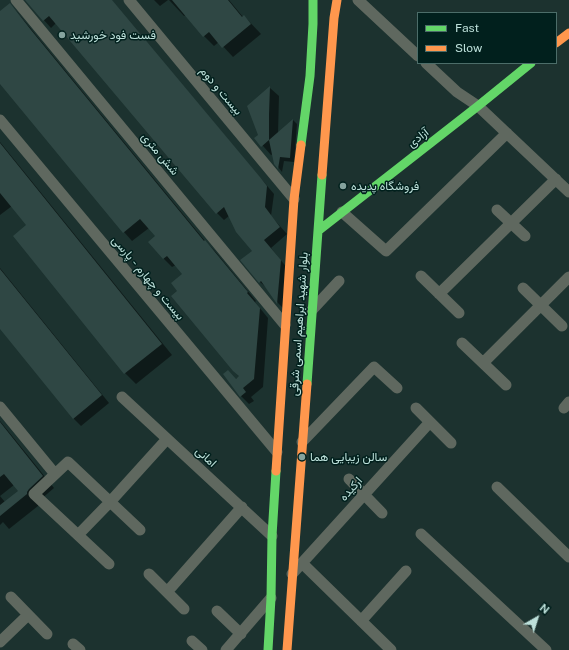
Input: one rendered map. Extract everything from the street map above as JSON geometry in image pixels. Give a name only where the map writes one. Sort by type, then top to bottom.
[{"type":"main road","name":"بلوار شهید ابراهیم اسمی شرقی","points":[[268,650],[272,536],[285,325],[294,200],[310,76],[313,0]]},
{"type":"main road","name":"بلوار شهید ابراهیم اسمی شرقی","points":[[287,650],[334,18],[337,0]]},
{"type":"main road","points":[[557,42],[569,33]]},
{"type":"main road","name":"آزادی","points":[[318,231],[531,64]]},
{"type":"street","name":"شش متری","points":[[16,0],[285,325]]},
{"type":"street","name":"بیست و دوم","points":[[129,0],[294,200]]},
{"type":"street","points":[[358,0],[417,55]]},
{"type":"street","points":[[427,64],[457,92],[478,106],[508,133],[569,192]]},
{"type":"street","name":"بیست و چهارم - پارسی","points":[[0,120],[277,452]]},
{"type":"street","points":[[342,212],[386,251],[508,133]]},
{"type":"street","points":[[439,294],[556,179]]},
{"type":"street","points":[[497,210],[525,236]]},
{"type":"street","points":[[420,276],[459,313]]},
{"type":"street","points":[[483,363],[569,277]]},
{"type":"street","points":[[312,310],[339,281]]},
{"type":"street","points":[[523,288],[562,326]]},
{"type":"street","points":[[462,343],[506,385]]},
{"type":"street","points":[[302,442],[374,367],[397,388]]},
{"type":"street","name":"امانی","points":[[122,397],[272,536]]},
{"type":"street","points":[[0,407],[55,474]]},
{"type":"street","points":[[416,408],[451,443]]},
{"type":"street","name":"ارکیده","points":[[292,574],[430,422]]},
{"type":"street","points":[[78,535],[167,439]]},
{"type":"street","points":[[109,564],[34,494],[68,462],[140,530]]},
{"type":"street","points":[[349,479],[382,513]]},
{"type":"street","points":[[497,487],[569,557]]},
{"type":"street","points":[[167,592],[242,507]]},
{"type":"street","points":[[421,534],[546,650]]},
{"type":"street","points":[[302,563],[392,650]]},
{"type":"street","points":[[361,621],[406,571]]},
{"type":"street","points":[[149,574],[184,609]]},
{"type":"street","points":[[11,597],[48,634]]},
{"type":"street","points":[[226,650],[271,598]]},
{"type":"street","points":[[217,611],[241,634]]},
{"type":"street","points":[[0,642],[28,615]]},
{"type":"street","points":[[192,641],[202,650]]},
{"type":"building","points":[[25,0],[112,0],[260,177],[267,186],[265,207],[280,227],[264,240],[281,260],[277,304],[261,281],[259,283],[240,260],[252,251],[236,232],[224,207],[216,214],[49,16],[43,21]]},
{"type":"building","points":[[172,0],[228,0],[242,17],[244,15],[251,24],[222,48],[209,32],[203,37]]},
{"type":"building","points":[[10,3],[260,308],[254,379],[243,388],[246,392],[240,397],[223,374],[228,370],[236,379],[239,376],[233,371],[171,296],[177,291],[171,283],[182,274],[167,256],[163,259],[148,242],[155,236],[140,219],[123,233],[0,84],[0,11]]},
{"type":"building","points":[[270,86],[269,140],[261,147],[254,138],[258,135],[247,106]]},
{"type":"building","points":[[293,119],[290,158],[280,157],[278,169],[274,164],[269,140]]},
{"type":"building","points":[[0,143],[162,344],[124,374],[13,236],[26,225],[0,193]]},
{"type":"building","points":[[0,269],[102,395],[73,419],[0,329]]},
{"type":"building","points":[[0,422],[43,476],[29,489],[27,494],[0,516],[0,505],[18,491],[4,474],[0,477]]},
{"type":"traffic: fast","points":[[301,145],[310,76],[313,0]]},
{"type":"traffic: fast","points":[[318,231],[530,64]]},
{"type":"traffic: fast","points":[[307,384],[322,175]]},
{"type":"traffic: fast","points":[[268,650],[276,471]]},
{"type":"traffic: slow","points":[[322,175],[334,18],[337,0]]},
{"type":"traffic: slow","points":[[557,42],[569,33]]},
{"type":"traffic: slow","points":[[276,471],[294,199],[301,145]]},
{"type":"traffic: slow","points":[[287,650],[307,384]]},
{"type":"place","name":"فست فود خورشید","points":[[62,35]]},
{"type":"place","name":"فروشگاه پدیده","points":[[343,186]]},
{"type":"place","name":"سالن زیبایی هما","points":[[302,457]]}]
